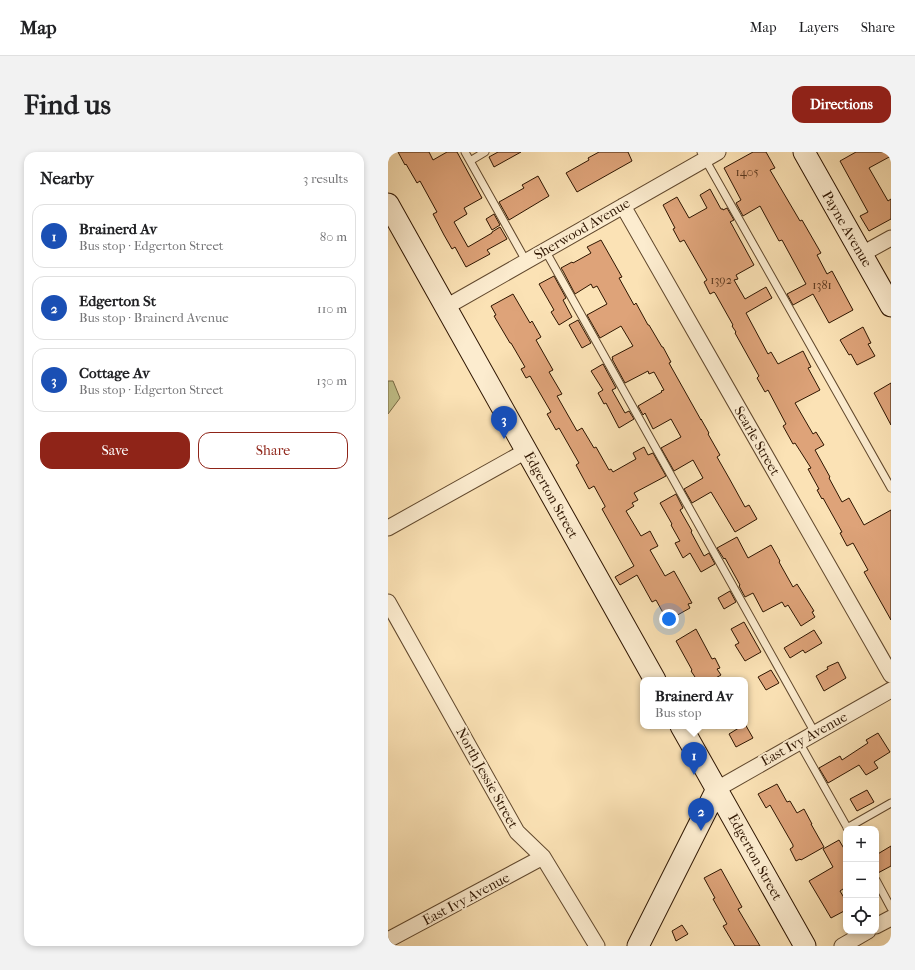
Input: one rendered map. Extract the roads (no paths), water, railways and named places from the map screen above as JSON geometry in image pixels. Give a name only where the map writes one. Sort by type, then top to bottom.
[{"type":"street","name":"Sherwood Avenue","points":[[446,307],[623,206],[703,156],[718,152]]},
{"type":"street","name":"Payne Avenue","points":[[804,152],[891,306]]},
{"type":"street","name":"Edgerton Street","points":[[388,204],[653,677]]},
{"type":"street","name":"Searle Street","points":[[623,206],[891,675]]},
{"type":"street","points":[[862,254],[891,238]]},
{"type":"street","points":[[388,528],[526,451]]},
{"type":"street","name":"North Jessie Street","points":[[388,602],[517,832],[543,857],[597,946]]},
{"type":"street","name":"East Ivy Avenue","points":[[717,789],[891,690]]},
{"type":"street","name":"Edgerton Street","points":[[683,729],[805,946]]},
{"type":"street","points":[[638,946],[717,789]]},
{"type":"street","name":"East Ivy Avenue","points":[[388,940],[543,857]]},
{"type":"street","points":[[879,924],[891,918]]},
{"type":"street","points":[[842,946],[863,934]]},
{"type":"lane","points":[[465,152],[526,261]]},
{"type":"lane","points":[[470,160],[485,152]]},
{"type":"lane","points":[[703,156],[891,488]]},
{"type":"lane","points":[[545,250],[815,733]]},
{"type":"lane","points":[[799,742],[845,826]]},
{"type":"lane","points":[[852,826],[891,803]]},
{"type":"lane","points":[[879,886],[891,908]]},
{"type":"place","name":"Cottage Av","points":[[504,439]]},
{"type":"place","name":"Brainerd Av","points":[[694,775]]},
{"type":"place","name":"Edgerton St","points":[[701,831]]}]
